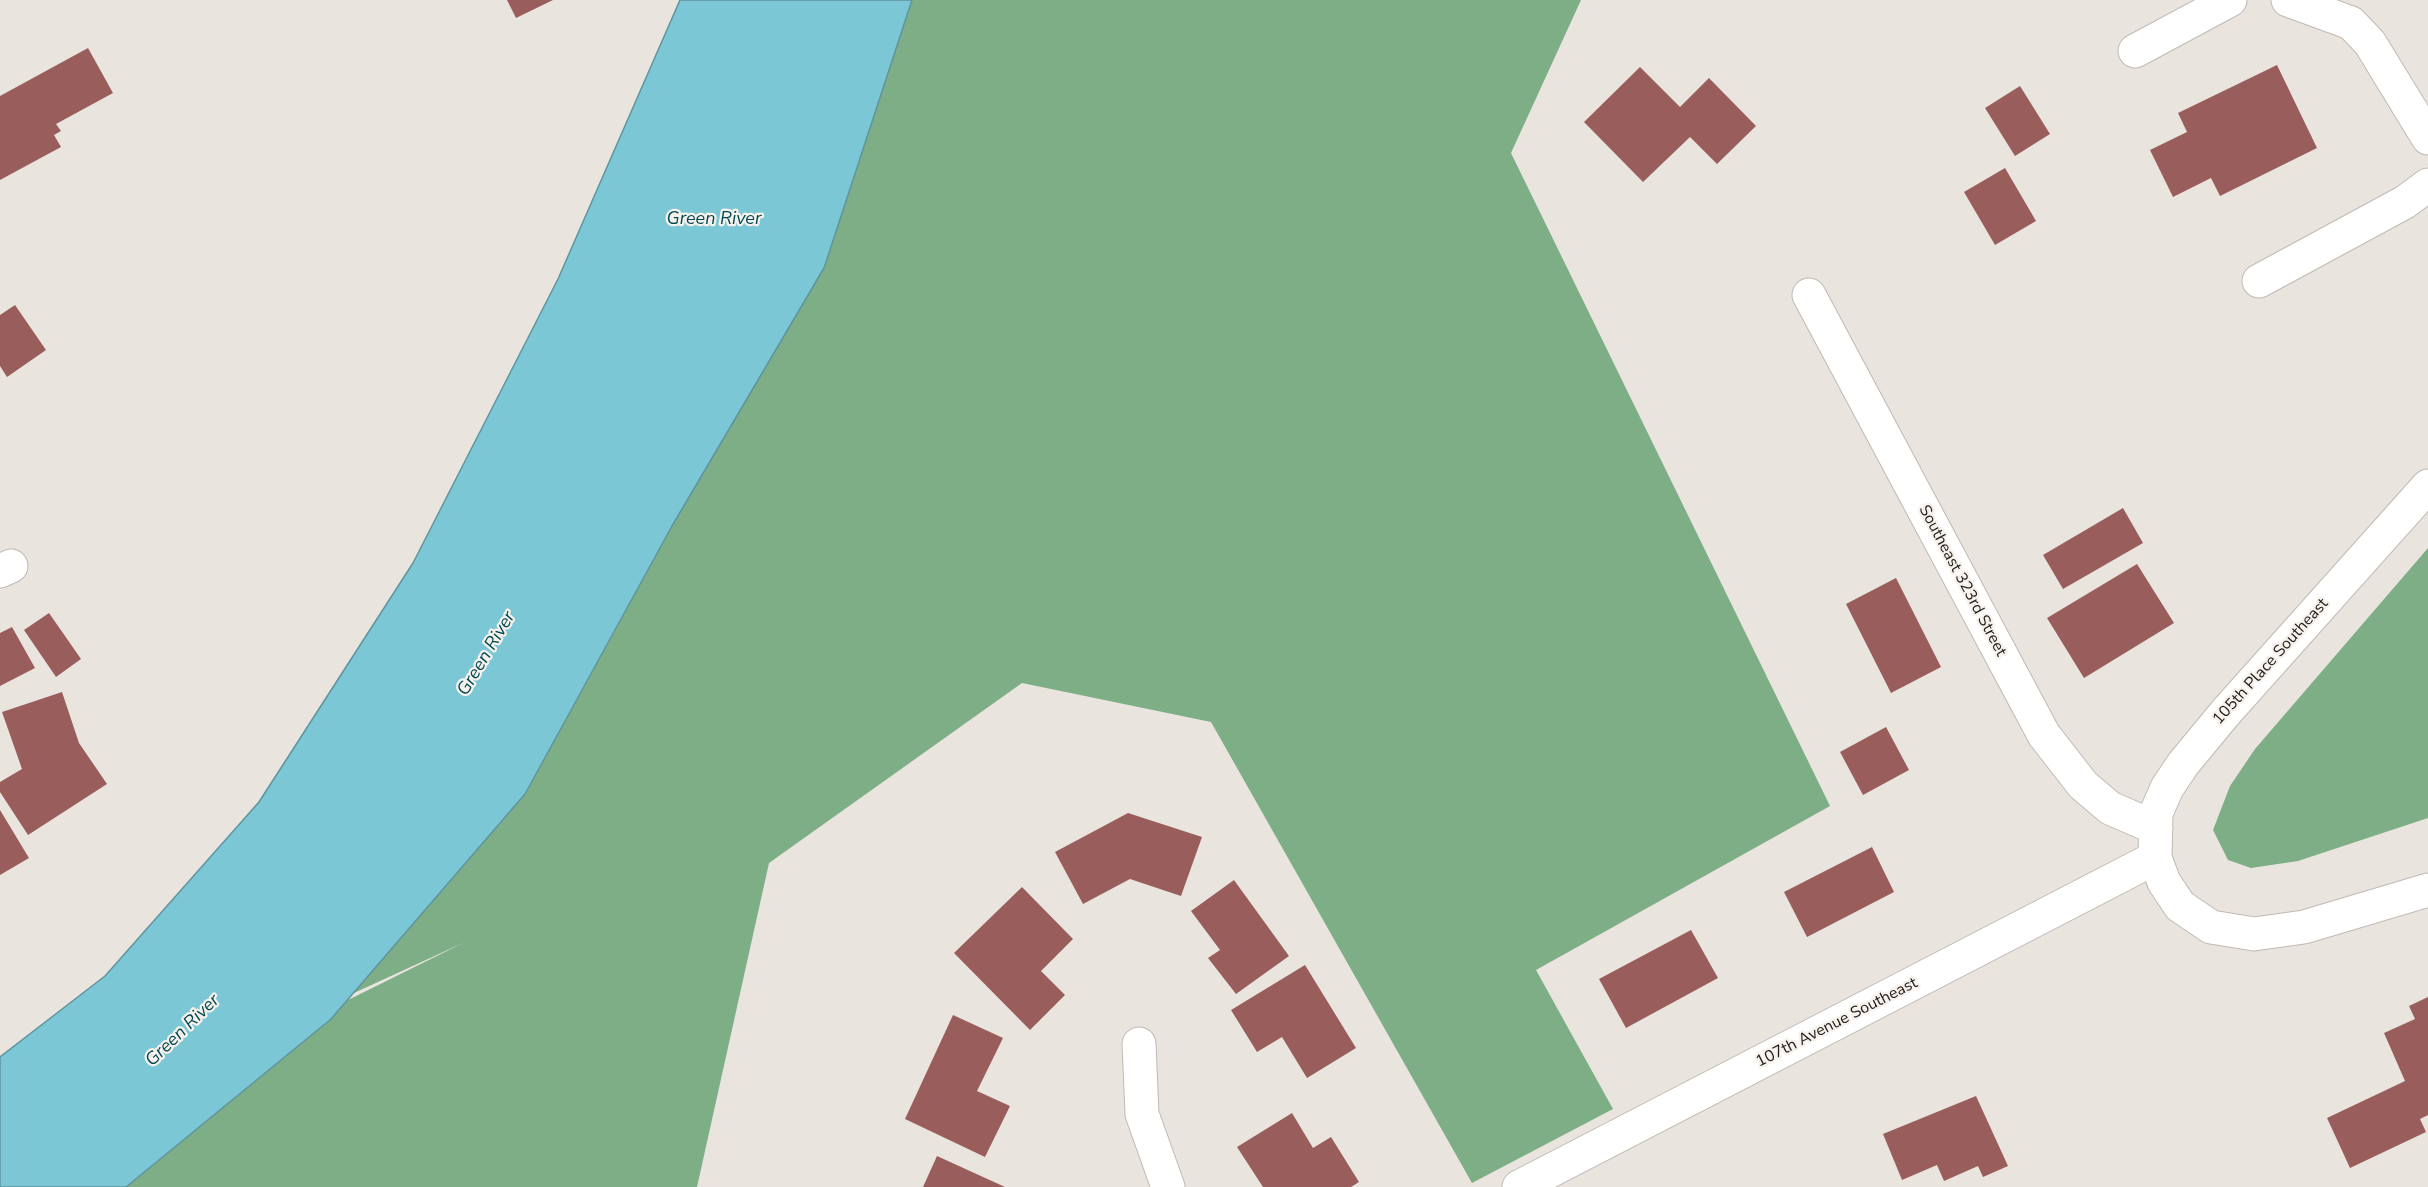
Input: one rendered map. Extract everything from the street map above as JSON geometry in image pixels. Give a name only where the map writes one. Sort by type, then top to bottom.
[{"type":"street","points":[[2135,51],[2230,0]]},
{"type":"street","points":[[2288,0],[2351,23],[2370,43],[2428,138]]},
{"type":"street","points":[[2259,282],[2405,202],[2428,185]]},
{"type":"street","name":"Southeast 323rd Street","points":[[1809,295],[2044,735],[2083,785],[2155,843]]},
{"type":"street","name":"105th Place Southeast","points":[[2155,843],[2156,813],[2167,788],[2183,764],[2234,703],[2428,486]]},
{"type":"street","points":[[2155,843],[2164,882],[2180,906],[2211,927],[2254,934],[2304,927],[2428,890]]},
{"type":"street","name":"107th Avenue Southeast","points":[[1519,1187],[2155,843]]},
{"type":"street","points":[[1139,1044],[1142,1114],[1168,1187]]},
{"type":"green space","points":[[830,0],[1581,0],[1511,153],[1830,806],[1536,970],[1613,1109],[1472,1183],[1211,722],[1022,683],[769,863],[697,1187],[125,1187],[346,1001],[465,942],[156,1084]]},
{"type":"green space","points":[[2428,548],[2428,818],[2298,861],[2251,868],[2228,860],[2213,830],[2230,786],[2255,749]]},
{"type":"water","name":"Green River","points":[[680,0],[912,0],[824,268],[672,526],[525,794],[331,1019],[126,1187],[0,1187],[0,1057],[105,976],[259,802],[413,563],[558,279]]},
{"type":"building","points":[[507,0],[553,0],[516,18]]},
{"type":"building","points":[[88,48],[113,93],[56,124],[61,131],[54,135],[61,147],[0,180],[0,96]]},
{"type":"building","points":[[2277,65],[2317,148],[2220,196],[2211,178],[2173,197],[2150,150],[2187,132],[2178,113]]},
{"type":"building","points":[[1640,67],[1680,107],[1709,78],[1756,126],[1717,164],[1690,137],[1643,182],[1584,122]]},
{"type":"building","points":[[2020,86],[2050,134],[2015,156],[1985,108]]},
{"type":"building","points":[[2005,168],[2036,221],[1995,245],[1964,192]]},
{"type":"building","points":[[15,305],[46,350],[7,377],[0,366],[0,315]]},
{"type":"building","points":[[2123,508],[2143,543],[2063,589],[2043,555]]},
{"type":"building","points":[[2137,564],[2174,623],[2084,678],[2047,618]]},
{"type":"building","points":[[1896,578],[1941,667],[1891,693],[1846,604]]},
{"type":"building","points":[[49,613],[81,659],[56,677],[24,630]]},
{"type":"building","points":[[12,627],[35,668],[0,686],[0,633]]},
{"type":"building","points":[[62,692],[79,743],[107,784],[28,835],[0,792],[0,782],[22,769],[2,712]]},
{"type":"building","points":[[1886,727],[1909,770],[1863,795],[1840,752]]},
{"type":"building","points":[[0,810],[29,858],[0,875]]},
{"type":"building","points":[[1128,813],[1202,837],[1181,896],[1130,879],[1083,904],[1055,852]]},
{"type":"building","points":[[1872,847],[1894,892],[1807,937],[1784,892]]},
{"type":"building","points":[[1234,880],[1289,956],[1236,994],[1208,958],[1220,950],[1191,911]]},
{"type":"building","points":[[1022,887],[1073,939],[1041,971],[1065,995],[1030,1030],[954,953]]},
{"type":"building","points":[[1691,930],[1718,978],[1626,1028],[1599,979]]},
{"type":"building","points":[[1305,965],[1356,1048],[1307,1078],[1282,1037],[1257,1052],[1231,1010]]},
{"type":"building","points":[[2428,997],[2428,1115],[2420,1119],[2426,1132],[2350,1168],[2327,1118],[2405,1081],[2384,1033],[2415,1019],[2409,1006]]},
{"type":"building","points":[[953,1015],[1003,1038],[977,1091],[1010,1106],[985,1157],[905,1119]]},
{"type":"building","points":[[1976,1096],[2008,1166],[1983,1177],[1978,1166],[1944,1181],[1937,1165],[1902,1180],[1883,1134]]},
{"type":"building","points":[[1292,1113],[1313,1148],[1331,1137],[1359,1182],[1351,1187],[1263,1187],[1237,1147]]},
{"type":"building","points":[[937,1156],[1005,1187],[923,1187]]}]
